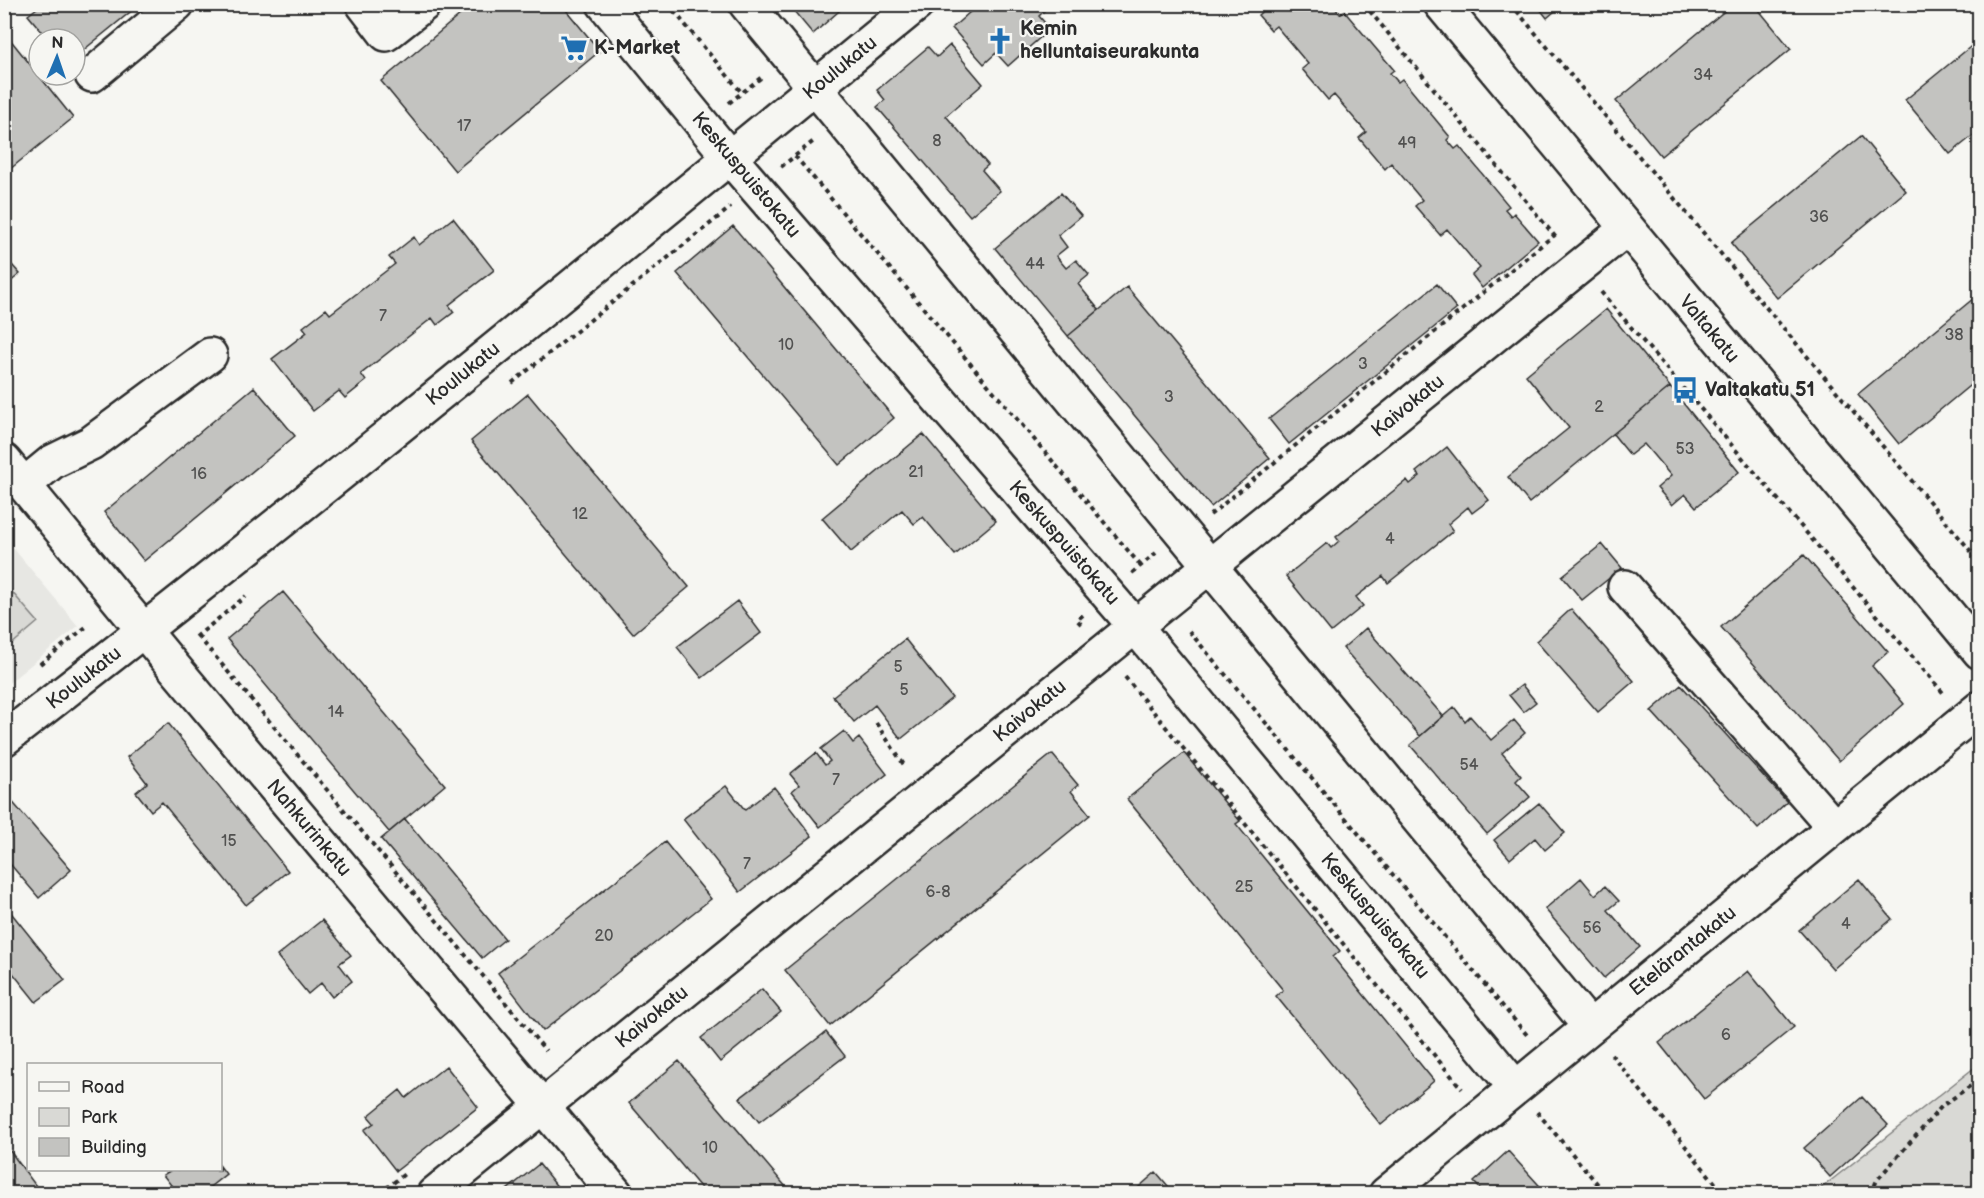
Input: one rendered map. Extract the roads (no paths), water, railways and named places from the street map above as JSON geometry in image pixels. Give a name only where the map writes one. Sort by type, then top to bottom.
[{"type":"street","points":[[92,75],[177,4]]},
{"type":"street","points":[[363,4],[386,34],[424,4]]},
{"type":"street","name":"Keskuspuistokatu","points":[[604,4],[730,159],[1135,626],[1485,1047],[1515,1087]]},
{"type":"street","points":[[746,4],[1590,1027]]},
{"type":"street","name":"Koulukatu","points":[[4,739],[145,631],[730,159],[918,4]]},
{"type":"street","name":"Valtakatu","points":[[1441,4],[1980,652]]},
{"type":"street","name":"Kaivokatu","points":[[434,1194],[1626,229]]},
{"type":"street","points":[[14,473],[52,462],[91,443],[210,355]]},
{"type":"street","name":"Nahkurinkatu","points":[[14,473],[616,1194]]},
{"type":"street","points":[[1625,587],[1834,827]]},
{"type":"street","name":"Etelärantakatu","points":[[1386,1194],[1972,714]]},
{"type":"place","name":"Kemin helluntaiseurakunta","points":[[1000,41]]},
{"type":"place","name":"K-Market","points":[[574,48]]},
{"type":"place","name":"Valtakatu 51","points":[[1685,390]]}]
